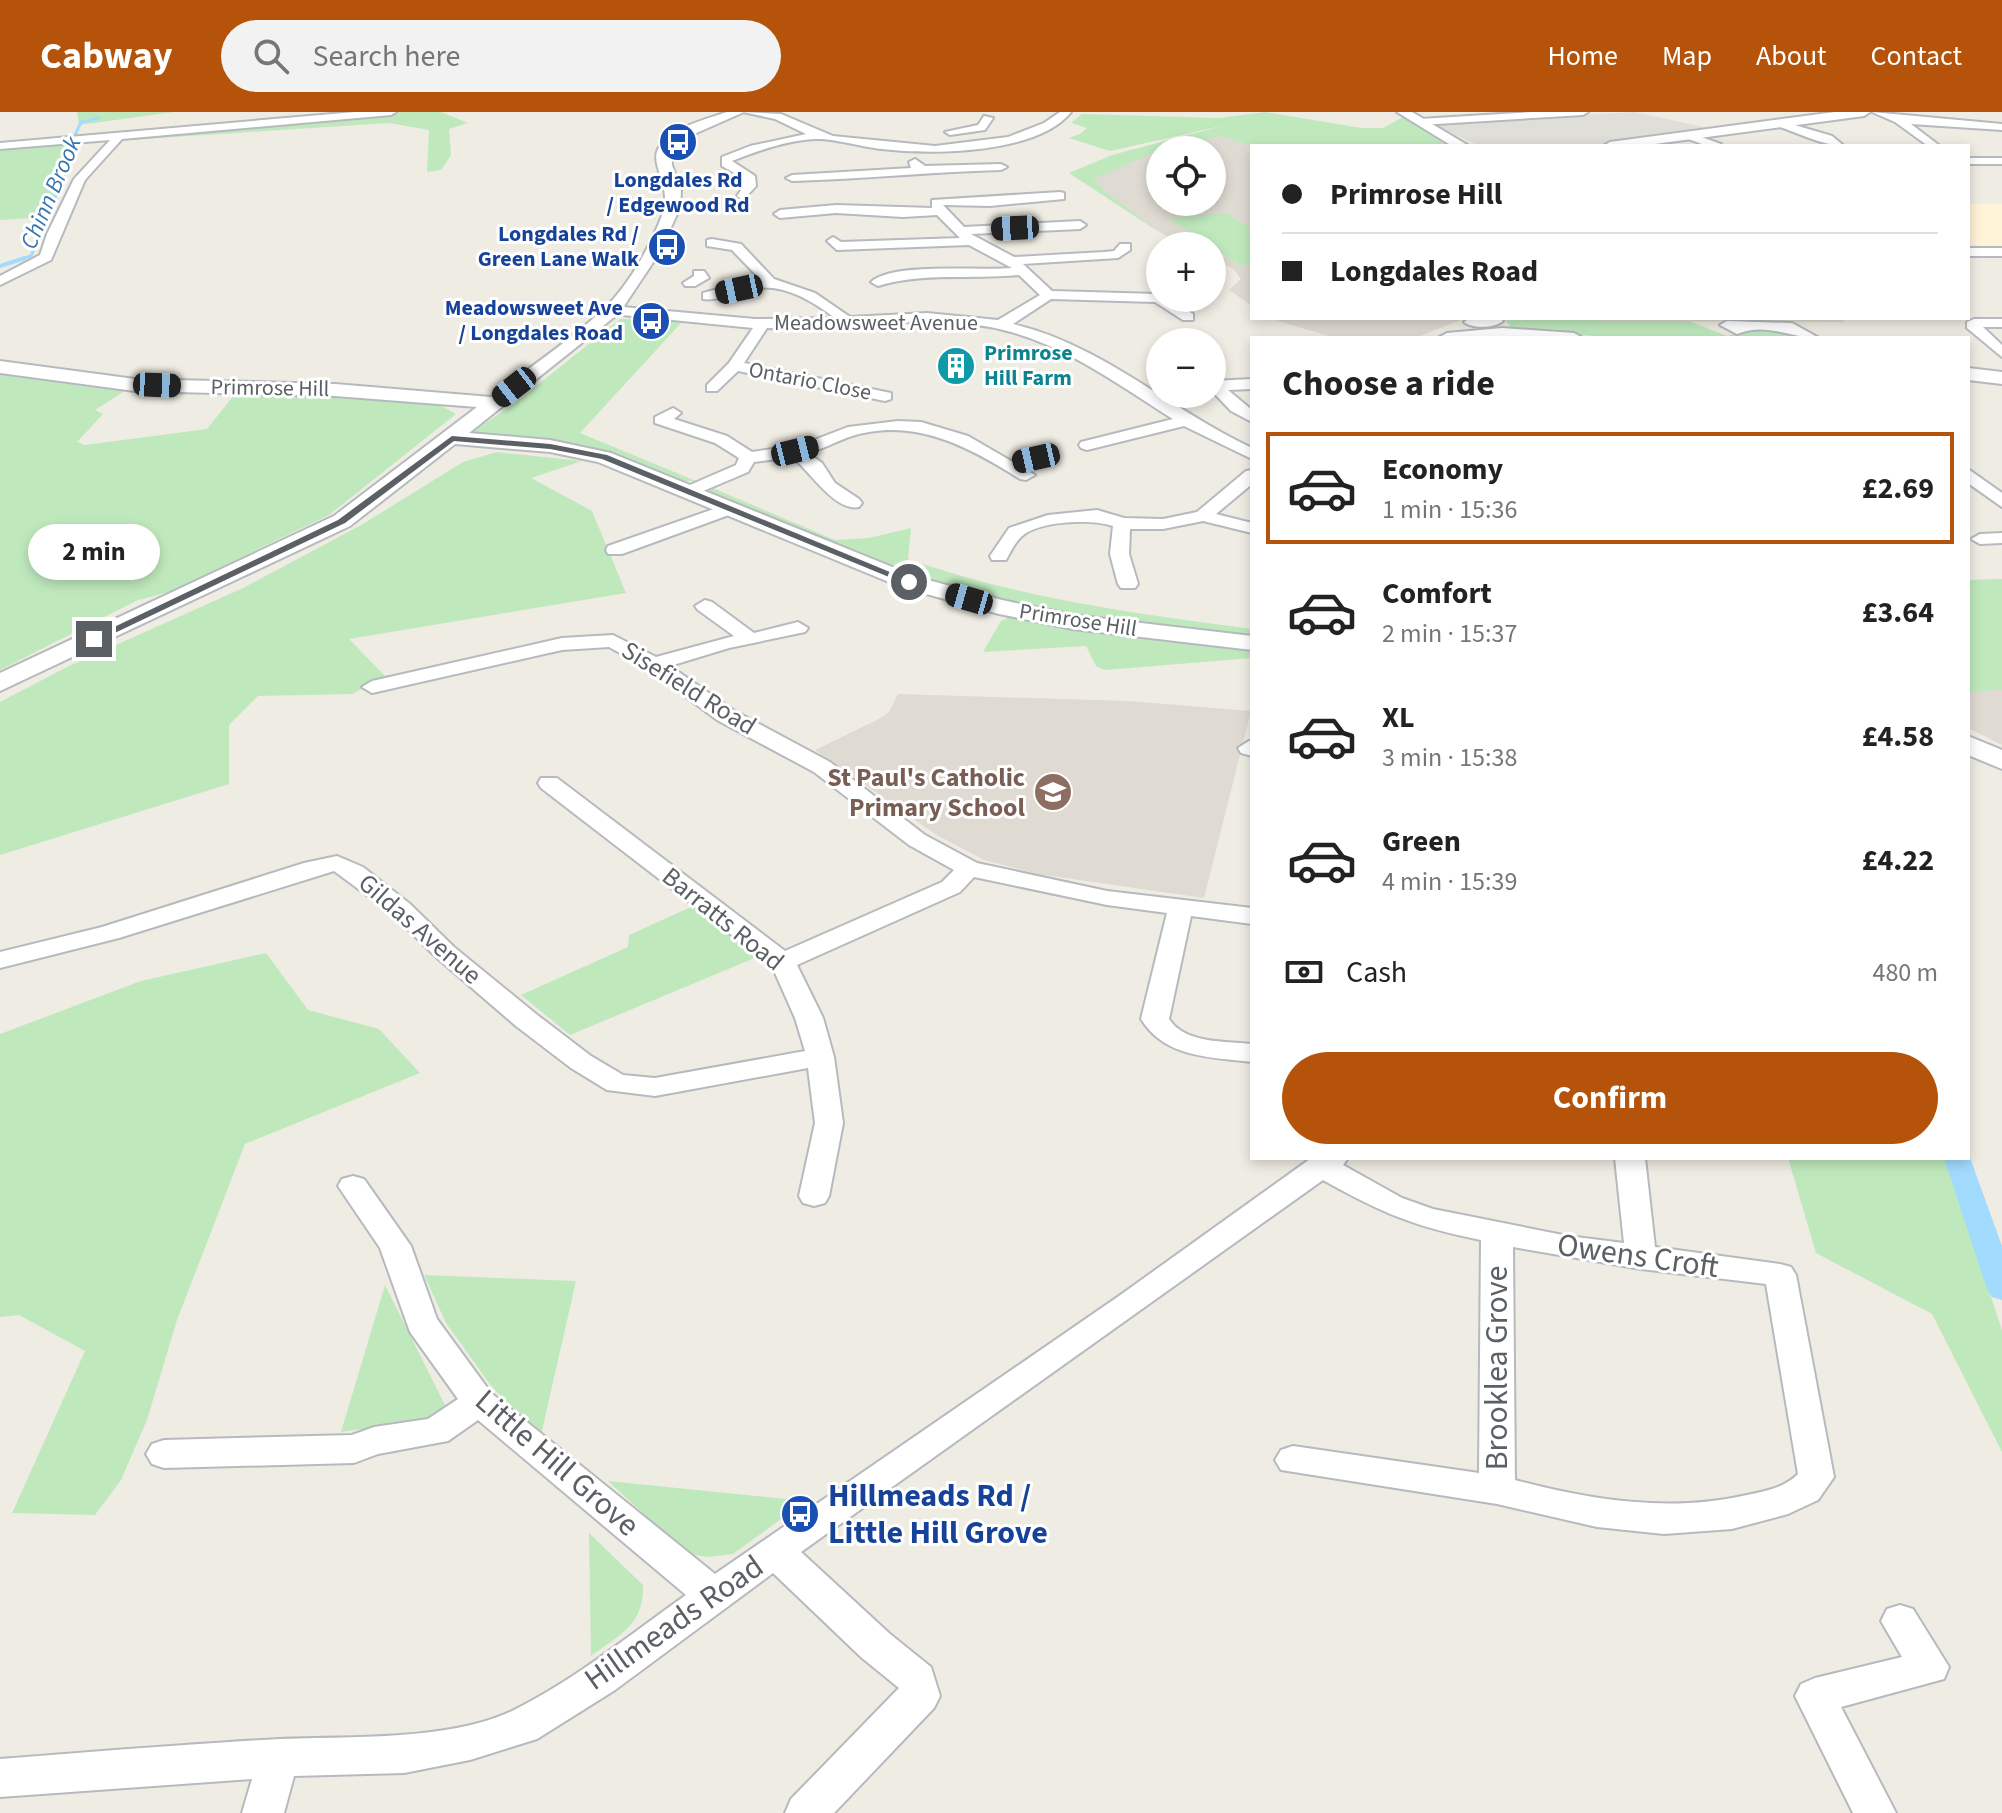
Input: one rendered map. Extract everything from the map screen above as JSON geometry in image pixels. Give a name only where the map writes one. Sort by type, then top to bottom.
[{"type":"street","points":[[0,146],[391,112]]},
{"type":"street","points":[[0,683],[342,521],[452,438],[612,310],[631,287],[669,216],[674,197],[663,155],[665,147],[738,112]]},
{"type":"street","points":[[748,112],[787,119],[817,135],[869,148]]},
{"type":"street","points":[[825,151],[922,149],[998,143],[1050,125],[1066,112]]},
{"type":"street","points":[[1403,112],[1458,144]]},
{"type":"street","points":[[1420,122],[1492,114],[1583,112]]},
{"type":"street","points":[[1761,119],[1794,112],[1815,119]]},
{"type":"street","points":[[1642,144],[1687,135],[1864,112]]},
{"type":"street","points":[[1877,112],[1899,120],[1932,144]]},
{"type":"street","points":[[941,133],[980,129],[988,118]]},
{"type":"street","points":[[1899,120],[2002,127]]},
{"type":"street","points":[[1781,124],[1828,138],[1836,144]]},
{"type":"street","points":[[869,148],[878,132]]},
{"type":"street","points":[[754,148],[747,141],[756,135]]},
{"type":"street","points":[[743,196],[750,186],[749,176],[726,164],[726,159],[754,148],[817,135]]},
{"type":"street","points":[[1687,135],[1712,144]]},
{"type":"street","points":[[0,281],[46,257],[53,234],[80,179],[118,137]]},
{"type":"street","points":[[789,143],[809,149]]},
{"type":"street","points":[[922,149],[915,157],[916,167],[925,169]]},
{"type":"street","points":[[1974,161],[2002,161]]},
{"type":"street","points":[[792,178],[851,172],[885,175],[925,169],[1001,167]]},
{"type":"street","points":[[1060,196],[936,203],[940,211],[966,236],[1017,266],[1048,295],[1146,297]]},
{"type":"street","points":[[780,214],[836,209],[903,213],[940,211]]},
{"type":"street","points":[[833,241],[837,246],[1052,231],[1080,225]]},
{"type":"street","points":[[712,243],[736,247],[770,282],[819,299],[835,308],[846,321]]},
{"type":"street","points":[[878,282],[885,278],[920,274],[961,276],[1104,256],[1118,254],[1125,247]]},
{"type":"street","points":[[1970,252],[2002,252]]},
{"type":"street","points":[[697,279],[739,289]]},
{"type":"street","points":[[708,296],[770,282]]},
{"type":"street","points":[[1000,325],[1040,303],[1048,295]]},
{"type":"street","name":"Meadowsweet Avenue","points":[[612,310],[763,323],[955,319],[1000,325],[1032,335],[1146,389]]},
{"type":"street","points":[[1181,312],[1188,317]]},
{"type":"street","points":[[712,388],[735,366],[763,323]]},
{"type":"street","points":[[2002,323],[1972,325],[2002,353]]},
{"type":"street","points":[[1737,330],[1727,325],[1792,327],[1808,336]]},
{"type":"street","points":[[1444,336],[1478,327],[1557,336]]},
{"type":"street","name":"Ontario Close","points":[[735,366],[885,396]]},
{"type":"street","name":"Primrose Hill","points":[[0,367],[135,385],[348,390],[494,403]]},
{"type":"street","points":[[1970,374],[2002,378]]},
{"type":"street","points":[[1226,385],[1250,384]]},
{"type":"street","points":[[1226,397],[1250,416]]},
{"type":"street","name":"Meadowsweet Avenue","points":[[1173,408],[1189,420],[1250,453]]},
{"type":"street","points":[[673,413],[661,420],[674,427],[729,441],[744,451],[748,458]]},
{"type":"street","points":[[1087,445],[1189,420]]},
{"type":"street","points":[[748,458],[795,451],[846,433],[905,425],[953,434],[980,446],[1026,475]]},
{"type":"street","name":"Primrose Hill","points":[[452,438],[587,452],[909,582],[999,607],[1073,622],[1250,643]]},
{"type":"street","points":[[795,451],[816,467],[829,487],[853,503]]},
{"type":"street","points":[[689,492],[742,468],[748,458]]},
{"type":"street","points":[[1009,464],[1036,458]]},
{"type":"street","points":[[1970,476],[2002,502]]},
{"type":"street","points":[[1203,516],[1250,477]]},
{"type":"street","points":[[615,550],[731,508]]},
{"type":"street","points":[[999,556],[1015,532],[1048,520],[1097,515],[1123,523],[1163,524],[1203,516],[1250,528]]},
{"type":"street","points":[[1123,523],[1118,536],[1119,560],[1128,584]]},
{"type":"street","points":[[1980,539],[2002,538]]},
{"type":"street","points":[[705,606],[740,630],[745,635],[745,641]]},
{"type":"street","points":[[654,664],[728,642],[798,628]]},
{"type":"street","name":"Sisefield Road","points":[[372,687],[581,642],[613,641],[654,664],[725,715],[822,767],[917,840],[969,869],[1107,898],[1250,916]]},
{"type":"street","points":[[1970,745],[2002,761]]},
{"type":"street","name":"Barratts Road","points":[[549,783],[783,962],[809,1018],[820,1057],[829,1123],[814,1196]]},
{"type":"street","name":"Gildas Avenue","points":[[0,960],[110,933],[337,863],[354,872],[401,909],[445,952],[537,1028],[581,1062],[617,1084],[655,1087],[820,1057]]},
{"type":"street","points":[[783,962],[951,887],[969,869]]},
{"type":"street","points":[[1181,906],[1155,1019],[1159,1029],[1179,1042],[1250,1053]]},
{"type":"street","points":[[1630,1160],[1641,1258]]},
{"type":"street","name":"Owens Croft","points":[[1327,1162],[1391,1205],[1428,1219],[1497,1235],[1641,1258],[1780,1275]]},
{"type":"street","name":"Hillmeads Road","points":[[0,1778],[279,1758],[404,1754],[470,1742],[523,1726],[601,1678],[775,1551],[1117,1313],[1327,1162]]},
{"type":"street","name":"Little Hill Grove","points":[[353,1186],[395,1246],[422,1323],[479,1402],[715,1596]]},
{"type":"street","name":"Brooklea Grove","points":[[1497,1235],[1497,1490],[1550,1504],[1645,1519],[1729,1516],[1804,1494],[1816,1477],[1780,1275]]},
{"type":"street","points":[[164,1454],[354,1449],[374,1441],[436,1431],[479,1402]]},
{"type":"street","points":[[1293,1460],[1497,1490]]},
{"type":"street","points":[[775,1551],[876,1646],[917,1679],[920,1696],[806,1813]]},
{"type":"street","points":[[1875,1813],[1815,1696],[1930,1667],[1900,1621]]},
{"type":"street","points":[[263,1813],[279,1758]]},
{"type":"shaded area","points":[[1635,112],[1712,129],[1607,144],[1475,144],[1431,123]]},
{"type":"shaded area","points":[[1239,123],[1251,144],[1250,305],[1229,290],[1241,279],[1233,268],[1226,265],[1226,232],[1160,232],[1069,173],[1146,146],[1146,216],[1226,216],[1226,136],[1187,136]]},
{"type":"shaded area","points":[[1970,204],[2002,204],[2002,248],[1970,245]]},
{"type":"shaded area","points":[[1276,320],[1461,320],[1420,336],[1328,336]]},
{"type":"shaded area","points":[[1596,320],[1844,322],[1599,321]]},
{"type":"shaded area","points":[[2002,579],[2002,745],[1970,729],[1970,580]]},
{"type":"shaded area","name":"St Paul's Catholic Primary School","points":[[898,694],[1128,701],[1250,711],[1204,898],[1038,874],[984,860],[935,834],[815,750],[889,712]]},
{"type":"green space","points":[[77,112],[174,112],[79,125]]},
{"type":"green space","points":[[395,112],[441,112],[468,123],[449,129],[451,155],[441,170],[427,172],[429,130],[389,123],[127,140],[130,138]]},
{"type":"green space","points":[[1265,112],[1361,128],[1383,128],[1403,117],[1444,144],[1250,146],[1226,136],[1184,136],[1226,125],[1177,136],[1146,136],[1146,143],[1110,151],[1069,138],[1087,128],[1071,123],[1082,114],[1219,118]]},
{"type":"green space","points":[[76,146],[49,217],[0,220],[0,148]]},
{"type":"green space","points":[[1146,146],[1146,156],[1093,179],[1160,232],[1069,173],[1112,155]]},
{"type":"green space","points":[[1226,213],[1250,228],[1250,264],[1240,265],[1226,256],[1226,232],[1189,232],[1168,218],[1226,216]]},
{"type":"green space","points":[[658,318],[682,322],[580,433],[696,481],[676,481],[611,455],[478,436],[473,431],[514,404],[620,319]]},
{"type":"green space","points":[[1506,320],[1689,321],[1727,336],[1595,336],[1512,329]]},
{"type":"green space","points":[[1755,329],[1782,329],[1794,336],[1727,336]]},
{"type":"green space","points":[[0,372],[131,387],[95,410],[103,414],[77,442],[85,445],[207,429],[238,390],[384,395],[438,405],[456,414],[329,515],[169,592],[138,600],[0,670]]},
{"type":"green space","points":[[497,452],[582,461],[531,478],[592,511],[626,593],[349,639],[385,676],[352,694],[258,696],[229,725],[229,784],[0,855],[0,702],[67,667],[243,588],[363,524],[463,462]]},
{"type":"green space","points":[[713,488],[835,540],[869,538],[911,528],[908,559],[950,573],[1078,603],[1250,629],[1250,638],[1039,611],[913,576],[709,492]]},
{"type":"green space","points":[[2002,579],[2002,689],[1970,693],[1970,580]]},
{"type":"green space","points":[[1010,617],[1106,633],[1250,649],[1250,658],[1105,670],[1096,666],[1086,646],[983,652],[1001,621]]},
{"type":"green space","points":[[693,906],[757,957],[570,1035],[521,995],[628,947],[629,935]]},
{"type":"green space","points":[[266,953],[308,1010],[379,1029],[420,1073],[245,1144],[177,1320],[147,1420],[121,1480],[95,1515],[12,1513],[85,1351],[19,1315],[0,1317],[0,1034],[141,981]]},
{"type":"green space","points":[[1789,1160],[1946,1160],[2002,1330],[2002,1452],[1932,1314],[1816,1253]]},
{"type":"green space","points":[[424,1275],[576,1281],[541,1435],[492,1387],[446,1323]]},
{"type":"green space","points":[[385,1285],[448,1411],[432,1419],[341,1432]]},
{"type":"green space","points":[[608,1481],[806,1501],[733,1554],[708,1557],[687,1554]]},
{"type":"green space","points":[[589,1533],[643,1585],[635,1619],[591,1656]]},
{"type":"waterway","name":"Chinn Brook","points":[[25,258],[31,256],[76,146],[71,144],[81,122],[99,118]]},
{"type":"waterway","name":"Chinn Brook","points":[[0,266],[25,258]]},
{"type":"waterway","name":"Chinn Brook","points":[[19,260],[25,258]]},
{"type":"waterway","points":[[1959,1160],[2002,1289]]},
{"type":"place","name":"Longdales Rd / Edgewood Rd","points":[[678,142]]},
{"type":"place","name":"Longdales Rd / Green Lane Walk","points":[[667,247]]},
{"type":"place","name":"Meadowsweet Ave / Longdales Road","points":[[651,321]]},
{"type":"place","name":"Primrose Hill Farm","points":[[956,366]]},
{"type":"place","name":"St Paul's Catholic Primary School","points":[[1053,792]]},
{"type":"place","name":"Hillmeads Rd / Little Hill Grove","points":[[800,1514]]},
{"type":"route","points":[[94,639],[342,521],[452,438],[550,446],[604,457],[909,582]]}]
